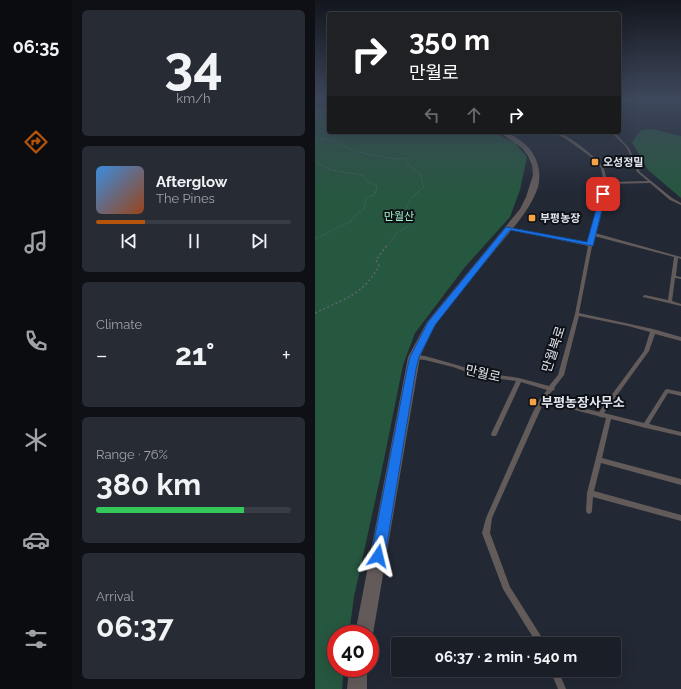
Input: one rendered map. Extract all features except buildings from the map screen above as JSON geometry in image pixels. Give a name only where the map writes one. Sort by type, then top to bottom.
[{"type":"street","points":[[366,625],[414,357],[431,324],[531,199],[536,178],[535,162],[531,153],[515,138],[506,134]]},
{"type":"street","points":[[357,689],[358,677]]},
{"type":"lane","points":[[559,134],[592,156],[602,168],[606,183],[650,182]]},
{"type":"lane","points":[[614,134],[628,148],[639,172],[671,199],[681,204]]},
{"type":"lane","name":"만월북로","points":[[538,637],[507,588],[486,533],[489,518],[542,400],[552,389],[561,375],[577,314],[590,245],[606,183]]},
{"type":"lane","points":[[509,228],[590,245]]},
{"type":"lane","points":[[593,234],[678,258],[670,301]]},
{"type":"lane","points":[[674,277],[681,278]]},
{"type":"lane","points":[[645,296],[670,301],[681,305]]},
{"type":"lane","points":[[577,314],[653,331],[681,339]]},
{"type":"lane","points":[[600,415],[645,351],[653,331]]},
{"type":"lane","name":"만월로","points":[[414,357],[425,358],[478,374],[519,380],[552,389]]},
{"type":"lane","points":[[494,434],[519,380]]},
{"type":"lane","points":[[645,426],[667,391],[681,394]]},
{"type":"lane","points":[[542,400],[681,434]]},
{"type":"lane","points":[[589,510],[590,493],[609,417]]},
{"type":"lane","points":[[599,460],[681,482]]},
{"type":"lane","points":[[590,493],[681,518]]},
{"type":"lane","points":[[557,677],[562,689]]},
{"type":"path","points":[[315,139],[331,140],[351,150],[372,155],[395,159],[408,158],[409,167],[421,173],[424,187],[413,194],[408,200],[405,212],[411,221],[407,227],[398,232],[376,260],[379,266],[375,275],[367,285],[345,301],[315,313]]},
{"type":"path","points":[[315,161],[331,170],[359,174],[377,186],[375,194],[366,198],[364,209],[357,214],[353,220],[315,239]]},
{"type":"green space","name":"만월산","points":[[315,130],[327,130],[327,134],[497,134],[515,143],[527,157],[520,190],[510,217],[465,267],[415,333],[403,365],[354,597],[350,625],[327,625],[327,677],[343,677],[342,689],[315,689]]},
{"type":"green space","points":[[641,130],[657,130],[681,136],[681,198],[648,170],[632,142]]},
{"type":"place","name":"오성정밀","points":[[595,162]]},
{"type":"place","name":"부평농장","points":[[532,218]]},
{"type":"place","name":"부평농장사무소","points":[[533,402]]},
{"type":"route","points":[[378,556],[411,369],[414,357],[431,324],[509,228],[590,245],[603,194]]}]
